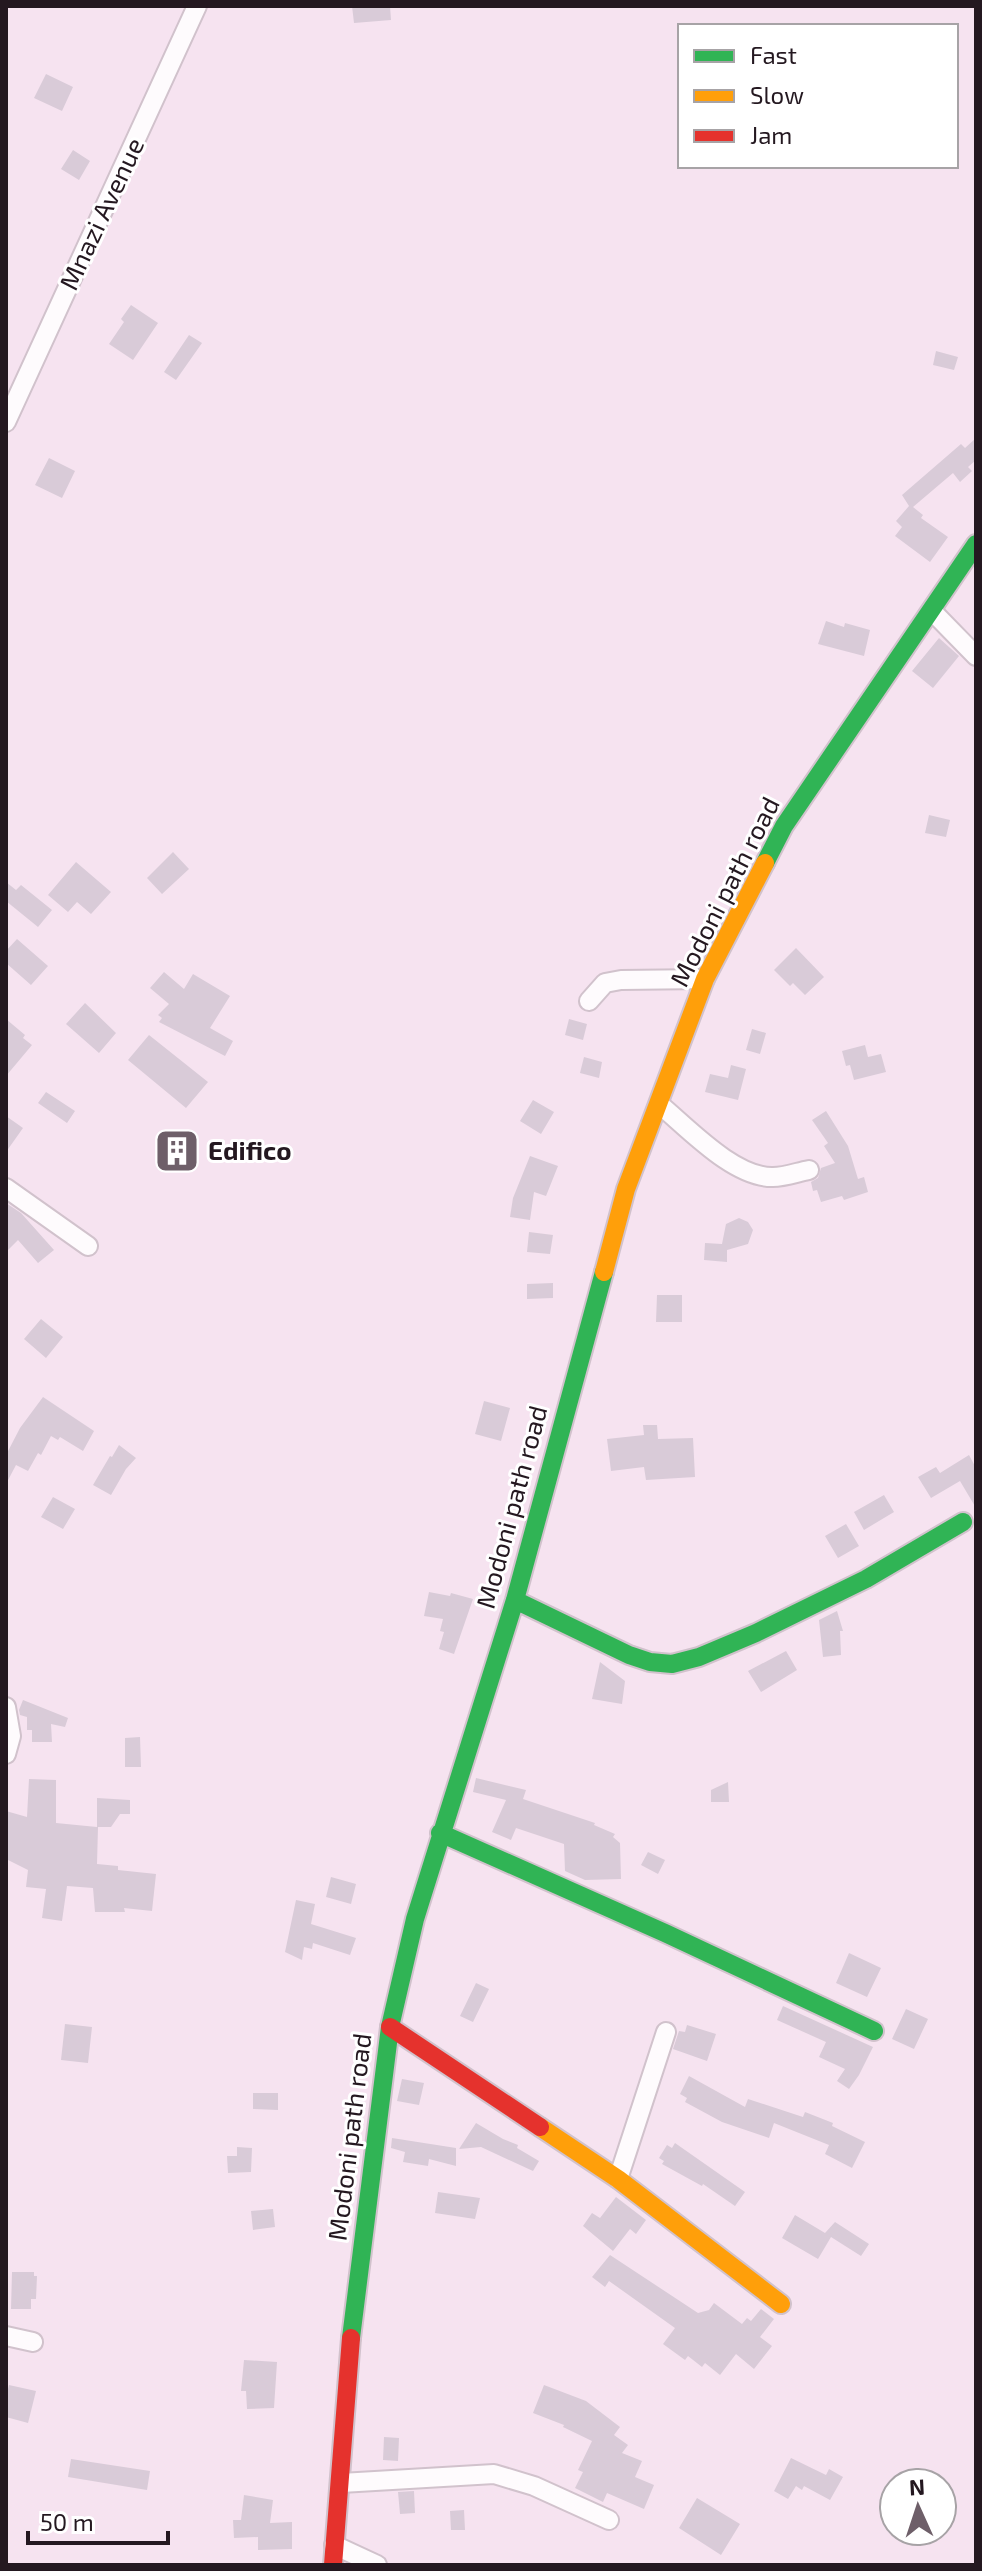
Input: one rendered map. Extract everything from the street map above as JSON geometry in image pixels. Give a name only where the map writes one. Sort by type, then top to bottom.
[{"type":"street","name":"Mnazi Avenue","points":[[6,422],[197,6]]},
{"type":"street","name":"Modoni path road","points":[[333,2565],[351,2332],[390,2027],[415,1919],[515,1600],[626,1189],[705,979],[784,826],[976,544]]},
{"type":"street","points":[[932,611],[976,656]]},
{"type":"street","points":[[589,1001],[605,983],[705,979]]},
{"type":"street","points":[[659,1104],[726,1160],[749,1174],[773,1177],[809,1170]]},
{"type":"street","points":[[6,1188],[88,1246]]},
{"type":"street","points":[[515,1600],[629,1655],[650,1662],[672,1664],[699,1657],[756,1633],[866,1579],[963,1522]]},
{"type":"street","points":[[6,1707],[11,1736],[6,1754]]},
{"type":"street","points":[[440,1833],[665,1933],[874,2031]]},
{"type":"street","points":[[390,2027],[618,2179],[781,2304]]},
{"type":"street","points":[[618,2179],[666,2032]]},
{"type":"street","points":[[6,2336],[33,2342]]},
{"type":"street","points":[[341,2483],[494,2474],[534,2486],[609,2520]]},
{"type":"street","points":[[334,2545],[377,2565]]},
{"type":"building","points":[[352,6],[390,6],[391,20],[354,23]]},
{"type":"building","points":[[46,74],[73,87],[62,111],[34,98]]},
{"type":"building","points":[[73,150],[90,161],[79,180],[61,169]]},
{"type":"building","points":[[131,305],[158,323],[133,360],[109,344]]},
{"type":"building","points":[[189,335],[202,343],[176,380],[164,372]]},
{"type":"building","points":[[936,351],[958,357],[954,370],[933,365]]},
{"type":"building","points":[[976,438],[976,460],[968,467],[972,471],[960,482],[953,473],[913,507],[923,515],[921,518],[948,537],[930,562],[895,536],[902,527],[896,521],[909,506],[902,495],[961,444],[965,448]]},
{"type":"building","points":[[49,458],[75,471],[62,498],[35,485]]},
{"type":"building","points":[[826,621],[870,630],[864,656],[818,644]]},
{"type":"building","points":[[939,638],[959,656],[933,688],[912,671]]},
{"type":"building","points":[[929,815],[950,820],[946,837],[925,833]]},
{"type":"building","points":[[173,852],[189,869],[162,894],[147,878]]},
{"type":"building","points":[[76,862],[111,892],[91,914],[77,902],[68,912],[48,895]]},
{"type":"building","points":[[6,882],[16,890],[21,885],[52,910],[38,927],[6,901]]},
{"type":"building","points":[[17,939],[48,966],[31,985],[6,963],[6,951]]},
{"type":"building","points":[[796,948],[824,977],[805,995],[793,983],[790,986],[774,970]]},
{"type":"building","points":[[164,972],[184,989],[193,974],[230,996],[210,1028],[233,1041],[225,1056],[159,1022],[162,1018],[158,1015],[169,1004],[150,988]]},
{"type":"building","points":[[85,1003],[116,1033],[99,1053],[66,1024]]},
{"type":"building","points":[[6,1019],[32,1045],[6,1076]]},
{"type":"building","points":[[569,1019],[587,1024],[583,1040],[565,1035]]},
{"type":"building","points":[[752,1029],[766,1033],[760,1054],[746,1050]]},
{"type":"building","points":[[149,1035],[208,1082],[186,1108],[128,1060]]},
{"type":"building","points":[[865,1045],[868,1057],[881,1054],[886,1072],[854,1080],[842,1051]]},
{"type":"building","points":[[584,1057],[602,1062],[599,1078],[580,1073]]},
{"type":"building","points":[[731,1065],[746,1069],[738,1100],[705,1092],[710,1074],[728,1078]]},
{"type":"building","points":[[46,1092],[75,1111],[67,1123],[38,1103]]},
{"type":"building","points":[[533,1100],[554,1112],[541,1134],[520,1121]]},
{"type":"building","points":[[826,1111],[848,1146],[858,1179],[864,1177],[868,1192],[844,1200],[842,1196],[821,1202],[817,1190],[813,1191],[811,1182],[818,1178],[821,1168],[835,1163],[824,1146],[828,1143],[812,1120]]},
{"type":"building","points":[[6,1116],[23,1128],[6,1152]]},
{"type":"building","points":[[530,1156],[558,1166],[546,1196],[534,1192],[530,1220],[510,1217],[513,1198]]},
{"type":"building","points":[[6,1203],[21,1213],[54,1250],[38,1263],[18,1240],[6,1252]]},
{"type":"building","points":[[739,1218],[748,1222],[753,1230],[748,1244],[727,1250],[727,1262],[704,1260],[705,1243],[722,1244],[726,1224]]},
{"type":"building","points":[[529,1232],[553,1235],[550,1254],[527,1252]]},
{"type":"building","points":[[553,1283],[553,1298],[527,1299],[527,1284]]},
{"type":"building","points":[[657,1295],[682,1295],[682,1322],[656,1322]]},
{"type":"building","points":[[41,1319],[63,1337],[46,1358],[24,1339]]},
{"type":"building","points":[[43,1397],[94,1431],[83,1451],[60,1437],[58,1440],[51,1436],[28,1471],[16,1465],[6,1484],[6,1455],[20,1428]]},
{"type":"building","points":[[484,1401],[510,1408],[501,1441],[475,1434]]},
{"type":"building","points":[[643,1425],[657,1425],[658,1439],[693,1438],[695,1477],[646,1480],[644,1467],[611,1471],[607,1439],[644,1435]]},
{"type":"building","points":[[119,1445],[136,1458],[111,1495],[93,1485]]},
{"type":"building","points":[[969,1455],[976,1468],[976,1508],[960,1481],[931,1498],[918,1477],[936,1467],[940,1473]]},
{"type":"building","points":[[884,1495],[894,1512],[864,1530],[854,1512]]},
{"type":"building","points":[[53,1497],[75,1509],[63,1529],[41,1517]]},
{"type":"building","points":[[846,1524],[859,1546],[838,1558],[825,1536]]},
{"type":"building","points":[[429,1592],[450,1596],[451,1593],[473,1599],[454,1654],[439,1649],[444,1632],[440,1631],[443,1619],[424,1616]]},
{"type":"building","points":[[837,1611],[843,1631],[840,1631],[841,1655],[823,1657],[819,1620]]},
{"type":"building","points":[[786,1651],[797,1670],[761,1692],[748,1671]]},
{"type":"building","points":[[600,1662],[625,1681],[622,1704],[592,1699]]},
{"type":"building","points":[[23,1700],[68,1718],[65,1727],[51,1724],[52,1742],[32,1742],[32,1730],[27,1730],[27,1717],[20,1715]]},
{"type":"building","points":[[140,1737],[141,1767],[125,1767],[125,1738]]},
{"type":"building","points":[[476,1778],[526,1790],[523,1799],[595,1823],[615,1834],[613,1837],[620,1843],[621,1879],[585,1880],[565,1871],[564,1844],[516,1828],[511,1840],[492,1832],[506,1800],[473,1792]]},
{"type":"building","points":[[29,1779],[56,1780],[56,1823],[97,1827],[97,1798],[130,1800],[130,1814],[120,1814],[111,1827],[98,1827],[97,1864],[118,1866],[118,1870],[156,1874],[152,1911],[124,1908],[125,1912],[95,1912],[93,1888],[67,1886],[62,1921],[42,1918],[46,1889],[26,1887],[28,1870],[6,1859],[6,1811],[27,1817]]},
{"type":"building","points":[[728,1782],[729,1802],[711,1802],[711,1790]]},
{"type":"building","points":[[648,1852],[665,1860],[658,1874],[641,1865]]},
{"type":"building","points":[[331,1877],[356,1884],[351,1904],[326,1897]]},
{"type":"building","points":[[296,1900],[315,1904],[311,1924],[356,1938],[350,1955],[313,1943],[312,1949],[304,1947],[302,1960],[285,1952]]},
{"type":"building","points":[[849,1953],[881,1968],[867,1997],[836,1983]]},
{"type":"building","points":[[476,1983],[489,1989],[473,2022],[460,2016]]},
{"type":"building","points":[[783,2006],[873,2047],[849,2089],[837,2081],[845,2069],[819,2057],[826,2042],[777,2020]]},
{"type":"building","points":[[906,2009],[928,2019],[914,2049],[892,2039]]},
{"type":"building","points":[[65,2024],[92,2027],[88,2063],[61,2060]]},
{"type":"building","points":[[687,2025],[716,2034],[707,2061],[673,2049],[679,2031],[685,2032]]},
{"type":"building","points":[[689,2076],[745,2107],[748,2099],[803,2117],[805,2112],[833,2123],[832,2126],[865,2142],[852,2168],[825,2154],[829,2145],[774,2123],[769,2138],[722,2122],[685,2102],[687,2098],[680,2094]]},
{"type":"building","points":[[402,2079],[424,2083],[419,2105],[397,2101]]},
{"type":"building","points":[[253,2093],[278,2093],[278,2110],[253,2109]]},
{"type":"building","points":[[476,2123],[518,2145],[517,2148],[539,2161],[533,2171],[481,2147],[459,2149]]},
{"type":"building","points":[[392,2138],[456,2148],[456,2166],[429,2159],[428,2166],[403,2162],[405,2152],[391,2148]]},
{"type":"building","points":[[675,2143],[745,2192],[735,2206],[703,2184],[662,2164],[664,2161],[659,2158],[667,2145],[672,2148]]},
{"type":"building","points":[[237,2147],[252,2148],[251,2172],[228,2173],[227,2156],[237,2156]]},
{"type":"building","points":[[438,2192],[480,2198],[475,2219],[435,2213]]},
{"type":"building","points":[[616,2197],[646,2220],[636,2234],[630,2229],[613,2251],[583,2226],[592,2213],[600,2218]]},
{"type":"building","points":[[273,2209],[275,2227],[253,2230],[251,2211]]},
{"type":"building","points":[[795,2215],[825,2233],[835,2222],[869,2244],[861,2256],[831,2237],[818,2259],[782,2238]]},
{"type":"building","points":[[610,2255],[698,2313],[709,2310],[714,2303],[742,2324],[747,2318],[751,2321],[761,2309],[774,2319],[760,2337],[772,2346],[754,2369],[736,2354],[720,2375],[705,2363],[702,2367],[688,2356],[685,2360],[663,2344],[675,2328],[609,2281],[605,2287],[592,2277]]},
{"type":"building","points":[[12,2272],[34,2272],[37,2276],[36,2299],[31,2299],[31,2309],[11,2309]]},
{"type":"building","points":[[244,2360],[277,2362],[274,2408],[247,2409],[246,2391],[241,2391]]},
{"type":"building","points":[[9,2385],[36,2391],[28,2423],[6,2417]]},
{"type":"building","points":[[544,2385],[586,2401],[620,2427],[614,2435],[628,2445],[622,2453],[642,2461],[635,2477],[654,2485],[644,2509],[607,2493],[603,2502],[575,2488],[583,2472],[578,2470],[592,2441],[564,2425],[533,2413]]},
{"type":"building","points":[[384,2437],[399,2438],[398,2461],[383,2460]]},
{"type":"building","points":[[791,2458],[826,2475],[829,2469],[843,2477],[830,2500],[804,2486],[802,2490],[796,2486],[788,2499],[774,2491]]},
{"type":"building","points":[[71,2459],[150,2471],[147,2490],[68,2477]]},
{"type":"building","points":[[414,2491],[415,2513],[400,2514],[398,2492]]},
{"type":"building","points":[[244,2495],[273,2500],[270,2523],[292,2522],[292,2549],[258,2550],[258,2537],[234,2538],[233,2520],[241,2520]]},
{"type":"building","points":[[697,2498],[740,2524],[721,2555],[679,2528]]},
{"type":"building","points":[[464,2510],[465,2530],[451,2530],[450,2511]]},
{"type":"traffic: fast","points":[[765,863],[784,826],[976,544]]},
{"type":"traffic: fast","points":[[351,2338],[390,2027],[415,1919],[515,1600],[604,1272]]},
{"type":"traffic: fast","points":[[515,1600],[629,1655],[650,1662],[672,1664],[699,1657],[756,1633],[866,1579],[963,1522]]},
{"type":"traffic: fast","points":[[440,1833],[665,1933],[874,2031]]},
{"type":"traffic: slow","points":[[604,1272],[626,1189],[705,979],[765,863]]},
{"type":"traffic: slow","points":[[540,2127],[618,2179],[781,2304]]},
{"type":"traffic: jam","points":[[390,2027],[540,2127]]},
{"type":"traffic: jam","points":[[333,2565],[351,2338]]},
{"type":"place","name":"Edifico","points":[[177,1151]]}]
